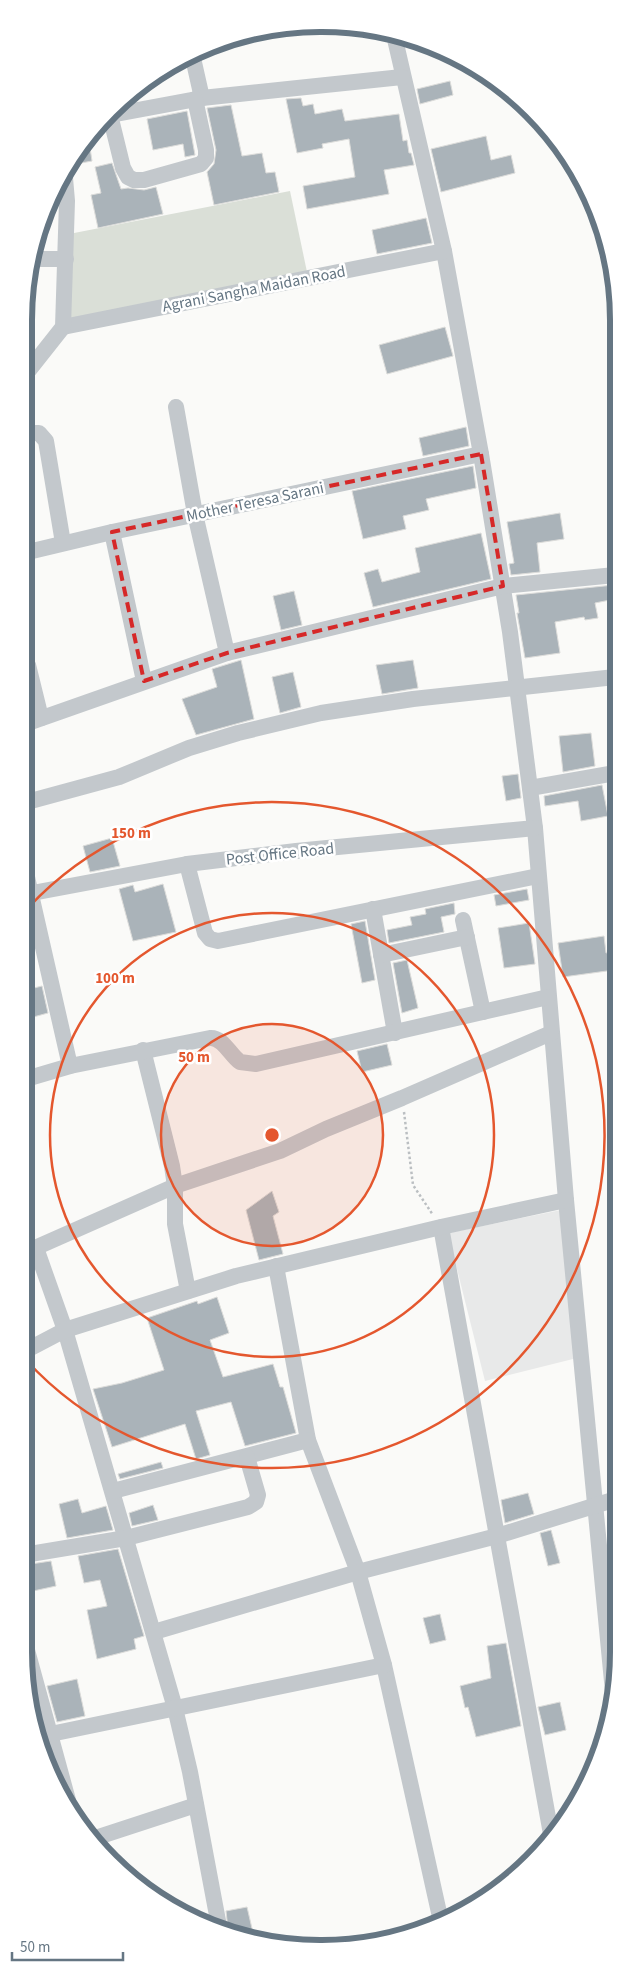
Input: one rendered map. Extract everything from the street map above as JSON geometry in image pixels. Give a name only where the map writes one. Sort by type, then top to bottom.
[{"type":"street","points":[[395,42],[444,251],[481,454],[503,586],[517,688],[535,828],[551,1033],[609,1664]]},
{"type":"street","points":[[112,123],[123,168],[128,176],[134,180],[144,180],[201,164],[206,158],[206,150],[194,62]]},
{"type":"street","points":[[121,113],[199,99],[402,77]]},
{"type":"street","points":[[32,366],[63,327],[66,259],[66,186]]},
{"type":"street","name":"Agrani Sangha Maidan Road","points":[[63,327],[444,251]]},
{"type":"street","points":[[39,259],[66,259]]},
{"type":"street","points":[[176,407],[195,514],[227,653]]},
{"type":"street","points":[[32,434],[39,433],[46,441],[63,543]]},
{"type":"street","name":"Mother Teresa Sarani","points":[[32,551],[195,514],[481,454]]},
{"type":"street","points":[[112,532],[144,682]]},
{"type":"street","points":[[32,703],[34,720],[227,653],[503,586],[610,575]]},
{"type":"street","points":[[32,801],[119,777],[197,745],[321,713],[413,699],[610,677]]},
{"type":"street","points":[[530,788],[610,774]]},
{"type":"street","name":"Post Office Road","points":[[32,893],[187,864],[535,828]]},
{"type":"street","points":[[187,864],[205,933],[210,939],[218,941],[538,876]]},
{"type":"street","points":[[373,909],[395,1032]]},
{"type":"street","points":[[32,910],[70,1066]]},
{"type":"street","points":[[463,920],[483,1012]]},
{"type":"street","points":[[381,955],[467,937]]},
{"type":"street","points":[[32,1077],[70,1066],[215,1037],[240,1062],[256,1064],[548,997]]},
{"type":"street","points":[[32,1250],[175,1186],[280,1151],[326,1129],[551,1033]]},
{"type":"street","points":[[144,1050],[172,1166],[175,1186],[175,1224],[188,1291]]},
{"type":"street","points":[[32,1348],[66,1330],[236,1276],[442,1227],[566,1200]]},
{"type":"street","points":[[442,1227],[550,1827]]},
{"type":"street","points":[[32,1252],[66,1330],[154,1632],[175,1708],[218,1920]]},
{"type":"street","points":[[276,1266],[308,1440],[358,1572],[384,1665],[439,1914]]},
{"type":"street","points":[[113,1491],[308,1440]]},
{"type":"street","points":[[32,1554],[126,1538],[248,1507],[256,1502],[258,1495],[247,1457]]},
{"type":"street","points":[[154,1632],[358,1572],[497,1536],[610,1501]]},
{"type":"street","points":[[45,1735],[384,1665]]},
{"type":"street","points":[[35,1690],[45,1735],[55,1763]]},
{"type":"street","points":[[100,1836],[196,1805]]},
{"type":"path","points":[[402,1098],[413,1185],[442,1227]]},
{"type":"highlighted area","points":[[481,454],[503,586],[227,653],[144,681],[112,532]]},
{"type":"shaded area","points":[[290,191],[307,272],[69,321],[69,234]]},
{"type":"shaded area","points":[[561,1210],[577,1358],[485,1381],[448,1233]]},
{"type":"building","points":[[450,81],[453,95],[420,104],[417,89]]},
{"type":"building","points":[[301,98],[303,106],[313,104],[315,114],[342,109],[345,121],[399,114],[403,141],[407,140],[409,153],[411,153],[414,165],[384,170],[389,194],[307,209],[303,186],[355,177],[349,139],[322,144],[323,148],[297,153],[286,99]]},
{"type":"building","points":[[231,105],[242,156],[262,153],[266,173],[275,172],[279,192],[214,205],[207,172],[214,164],[216,150],[207,108]]},
{"type":"building","points":[[187,111],[195,155],[185,157],[183,144],[153,150],[147,119]]},
{"type":"building","points":[[486,136],[491,160],[511,155],[515,173],[441,192],[431,149]]},
{"type":"building","points":[[90,148],[92,161],[80,163]]},
{"type":"building","points":[[112,163],[121,189],[144,190],[156,187],[163,214],[98,228],[91,195],[101,193],[95,167]]},
{"type":"building","points":[[426,218],[432,243],[377,254],[372,230]]},
{"type":"building","points":[[445,327],[453,356],[387,374],[379,345]]},
{"type":"building","points":[[466,427],[469,446],[423,456],[419,438]]},
{"type":"building","points":[[473,466],[476,488],[426,499],[429,510],[403,516],[406,529],[363,539],[352,491]]},
{"type":"building","points":[[560,513],[564,539],[537,543],[540,572],[511,575],[509,564],[514,563],[507,522]]},
{"type":"building","points":[[481,533],[491,579],[373,607],[364,573],[378,569],[382,582],[420,572],[415,548]]},
{"type":"building","points":[[610,585],[610,600],[595,603],[598,618],[585,620],[584,617],[555,622],[560,653],[525,658],[517,613],[519,613],[516,595]]},
{"type":"building","points":[[294,591],[302,625],[281,630],[273,596]]},
{"type":"building","points":[[241,660],[254,719],[196,735],[182,699],[217,687],[212,669]]},
{"type":"building","points":[[413,660],[418,688],[382,694],[376,665]]},
{"type":"building","points":[[293,672],[301,707],[280,713],[272,677]]},
{"type":"building","points":[[591,733],[595,766],[563,772],[559,736]]},
{"type":"building","points":[[518,774],[521,798],[506,801],[502,776]]},
{"type":"building","points":[[602,785],[608,816],[581,821],[578,801],[545,806],[544,796]]},
{"type":"building","points":[[112,838],[120,866],[90,872],[83,846]]},
{"type":"building","points":[[163,884],[176,932],[133,941],[119,889],[133,885],[135,892]]},
{"type":"building","points":[[527,889],[529,900],[496,906],[494,895]]},
{"type":"building","points":[[454,903],[455,914],[441,917],[444,932],[389,943],[387,930],[412,925],[410,917],[426,914],[425,909]]},
{"type":"building","points":[[365,921],[375,980],[362,983],[351,924]]},
{"type":"building","points":[[529,923],[535,964],[504,968],[498,928]]},
{"type":"building","points":[[604,936],[606,953],[610,952],[610,971],[563,977],[558,943]]},
{"type":"building","points":[[407,960],[418,1008],[402,1013],[393,963]]},
{"type":"building","points":[[42,986],[48,1013],[32,1017],[32,988]]},
{"type":"building","points":[[387,1044],[392,1065],[362,1072],[357,1051]]},
{"type":"building","points":[[272,1191],[279,1212],[273,1216],[283,1254],[259,1260],[246,1210]]},
{"type":"building","points":[[217,1297],[229,1333],[210,1340],[223,1377],[273,1364],[280,1387],[283,1387],[296,1433],[245,1446],[231,1402],[196,1411],[210,1455],[196,1459],[185,1424],[112,1447],[93,1389],[122,1383],[164,1370],[147,1318],[197,1301],[198,1304]]},
{"type":"building","points":[[161,1462],[163,1468],[120,1479],[118,1474]]},
{"type":"building","points":[[528,1493],[534,1514],[505,1523],[501,1500]]},
{"type":"building","points":[[78,1499],[82,1513],[106,1506],[113,1530],[67,1538],[59,1504]]},
{"type":"building","points":[[153,1505],[158,1520],[132,1526],[129,1513]]},
{"type":"building","points":[[551,1530],[560,1563],[548,1566],[540,1533]]},
{"type":"building","points":[[118,1549],[144,1636],[134,1639],[136,1649],[97,1659],[87,1610],[107,1606],[100,1580],[84,1583],[78,1556]]},
{"type":"building","points":[[51,1561],[56,1586],[32,1591],[32,1564]]},
{"type":"building","points":[[440,1614],[446,1640],[430,1644],[423,1618]]},
{"type":"building","points":[[506,1643],[521,1726],[476,1737],[468,1707],[465,1708],[460,1686],[491,1678],[487,1646]]},
{"type":"building","points":[[77,1679],[85,1716],[57,1722],[47,1686]]},
{"type":"building","points":[[560,1702],[566,1730],[545,1735],[538,1707]]},
{"type":"building","points":[[247,1907],[253,1931],[227,1924],[226,1911]]}]
